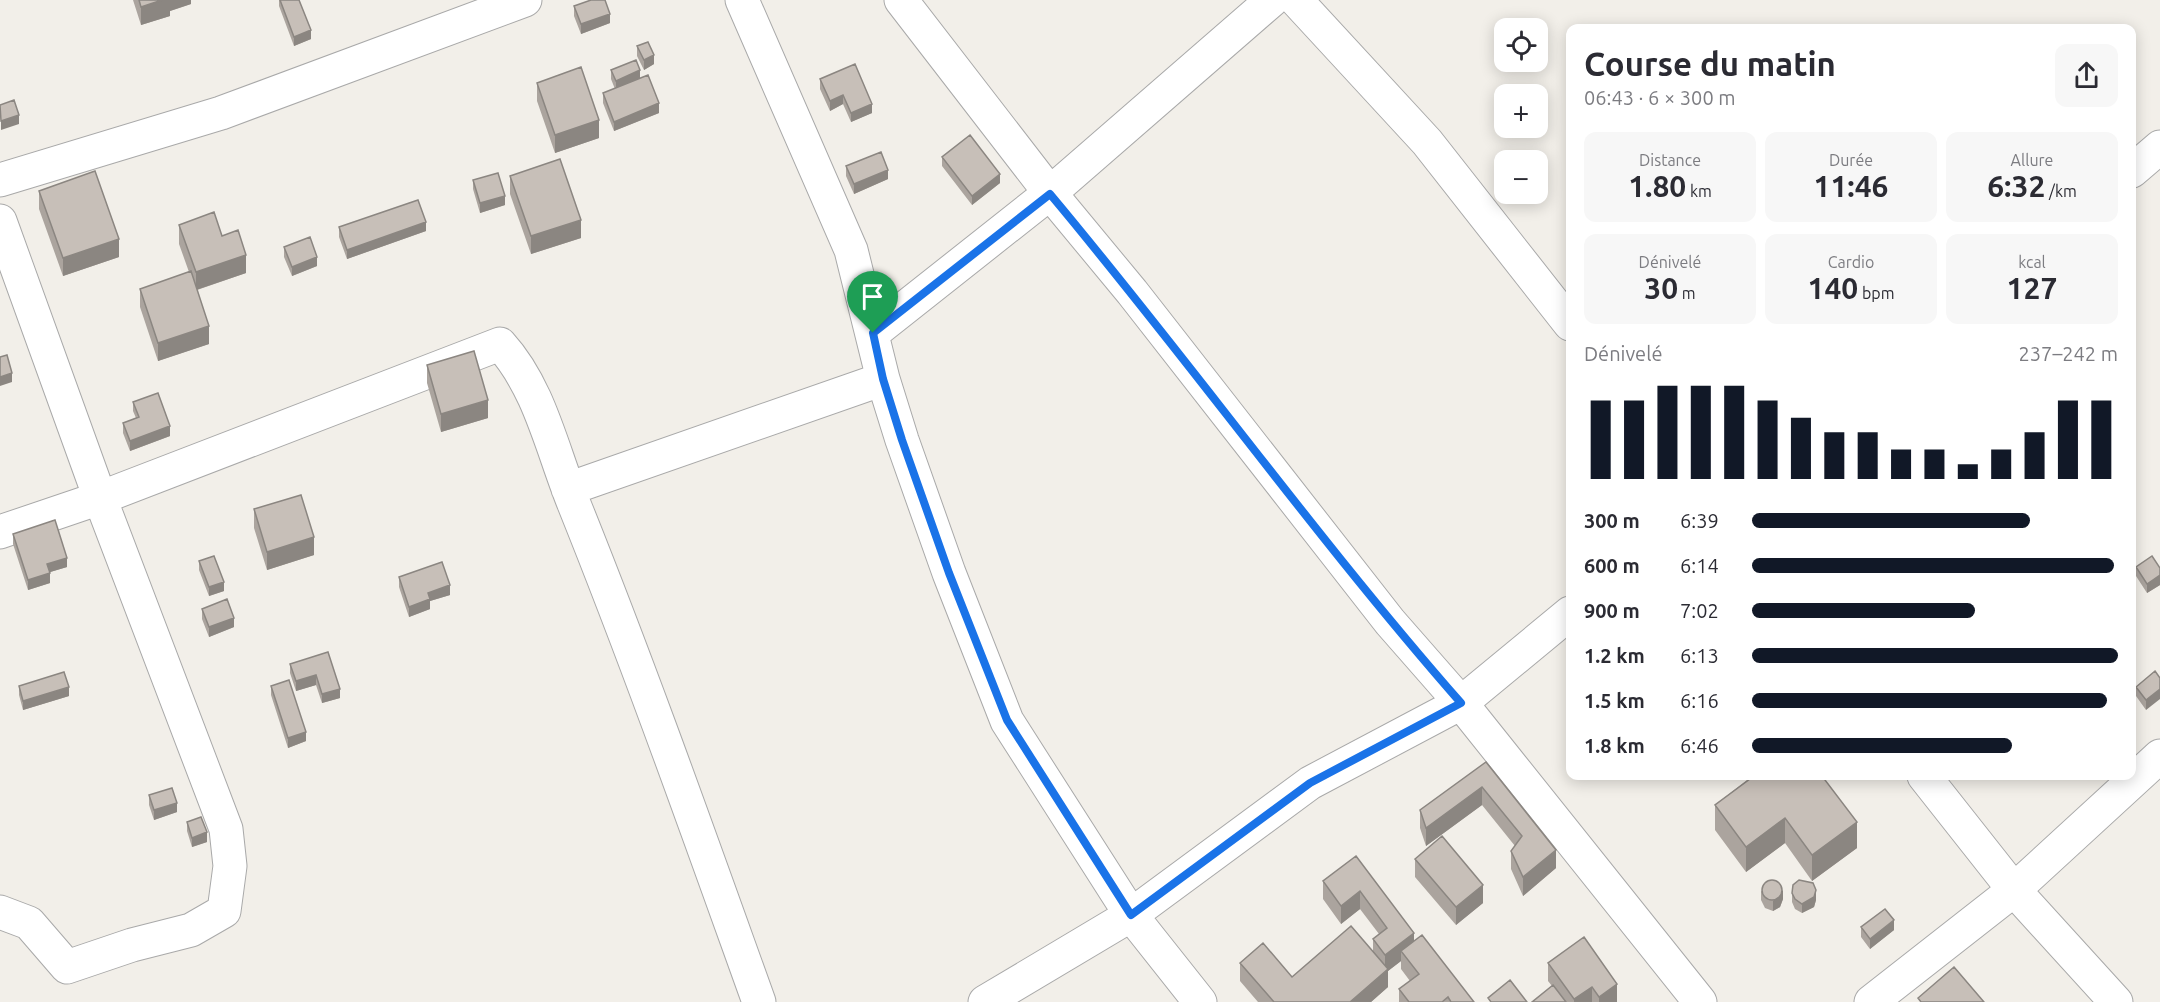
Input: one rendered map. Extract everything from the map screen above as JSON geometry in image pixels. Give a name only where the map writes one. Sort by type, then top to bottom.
[{"type":"street","points":[[0,180],[220,113],[525,0]]},
{"type":"street","points":[[742,0],[851,250],[883,379],[949,573],[1007,720],[1131,915],[1200,1002]]},
{"type":"street","points":[[901,0],[1050,194],[1132,292],[1390,622],[1461,703],[1700,1002]]},
{"type":"street","points":[[873,333],[1050,194],[1272,0]]},
{"type":"street","points":[[1296,0],[1427,142],[1566,319]]},
{"type":"street","points":[[2136,168],[2160,147]]},
{"type":"street","points":[[0,221],[100,498],[226,829],[230,866],[224,911],[191,930],[132,945],[67,967],[29,923],[0,912]]},
{"type":"street","points":[[0,532],[100,498],[500,344],[521,369],[539,409],[617,612],[759,1002]]},
{"type":"street","points":[[568,489],[883,379]]},
{"type":"street","points":[[986,1002],[1131,915],[1310,783],[1461,703],[1566,616]]},
{"type":"street","points":[[2136,778],[2160,756]]},
{"type":"street","points":[[1927,780],[2014,890],[2116,1002]]},
{"type":"street","points":[[1870,1002],[2014,890],[2134,780]]},
{"type":"building","points":[[139,0],[162,0],[141,7]]},
{"type":"building","points":[[280,0],[299,0],[311,30],[294,37]]},
{"type":"building","points":[[591,0],[605,0],[610,14],[581,24],[574,6]]},
{"type":"building","points":[[648,42],[654,55],[644,60],[637,46]]},
{"type":"building","points":[[636,60],[640,70],[616,81],[611,70]]},
{"type":"building","points":[[855,64],[872,104],[851,113],[843,95],[830,101],[820,79]]},
{"type":"building","points":[[581,67],[599,120],[555,135],[537,83]]},
{"type":"building","points":[[648,75],[659,103],[614,122],[603,93]]},
{"type":"building","points":[[14,100],[19,115],[1,121],[0,105]]},
{"type":"building","points":[[970,135],[1000,174],[972,196],[942,157]]},
{"type":"building","points":[[881,152],[888,170],[854,184],[846,166]]},
{"type":"building","points":[[560,159],[581,220],[531,236],[510,176]]},
{"type":"building","points":[[95,171],[119,239],[63,258],[39,191]]},
{"type":"building","points":[[498,173],[505,196],[480,203],[473,180]]},
{"type":"building","points":[[418,200],[426,222],[347,250],[339,227]]},
{"type":"building","points":[[214,212],[222,236],[238,230],[246,255],[196,272],[179,225]]},
{"type":"building","points":[[310,237],[317,257],[292,267],[284,247]]},
{"type":"building","points":[[191,271],[209,326],[158,343],[140,289]]},
{"type":"building","points":[[474,351],[488,400],[441,414],[427,365]]},
{"type":"building","points":[[7,355],[12,373],[0,377],[0,357]]},
{"type":"building","points":[[158,393],[170,426],[130,441],[123,423],[139,417],[133,402]]},
{"type":"building","points":[[301,495],[314,537],[267,552],[254,509]]},
{"type":"building","points":[[55,520],[67,558],[47,564],[50,573],[28,580],[13,534]]},
{"type":"building","points":[[214,556],[224,582],[209,587],[199,561]]},
{"type":"building","points":[[2152,556],[2160,568],[2160,575],[2147,584],[2136,567]]},
{"type":"building","points":[[442,562],[450,585],[428,593],[430,599],[409,607],[399,577]]},
{"type":"building","points":[[227,599],[234,618],[209,627],[202,609]]},
{"type":"building","points":[[328,652],[340,689],[322,694],[316,675],[296,681],[290,664]]},
{"type":"building","points":[[2155,671],[2160,678],[2160,689],[2146,700],[2136,687]]},
{"type":"building","points":[[64,672],[69,687],[23,701],[19,686]]},
{"type":"building","points":[[289,680],[306,732],[288,738],[271,686]]},
{"type":"building","points":[[1486,762],[1556,850],[1523,877],[1511,851],[1522,836],[1482,787],[1426,828],[1420,810]]},
{"type":"building","points":[[1749,780],[1825,780],[1857,822],[1812,855],[1785,818],[1746,847],[1715,805]]},
{"type":"building","points":[[172,788],[177,803],[154,810],[149,795]]},
{"type":"building","points":[[201,817],[207,832],[192,838],[187,822]]},
{"type":"building","points":[[1442,836],[1483,885],[1456,907],[1415,859]]},
{"type":"building","points":[[1356,856],[1414,933],[1385,955],[1373,939],[1387,928],[1360,891],[1341,906],[1323,881]]},
{"type":"building","points":[[1768,880],[1776,880],[1782,886],[1782,894],[1776,900],[1768,900],[1762,894],[1762,886]]},
{"type":"building","points":[[1799,880],[1813,883],[1816,890],[1814,897],[1802,904],[1795,899],[1792,893],[1793,885]]},
{"type":"building","points":[[1885,909],[1894,920],[1870,939],[1861,927]]},
{"type":"building","points":[[1351,926],[1388,969],[1350,1002],[1274,1002],[1240,963],[1263,943],[1292,977]]},
{"type":"building","points":[[1422,935],[1474,1002],[1451,1002],[1448,997],[1442,1002],[1409,1002],[1399,989],[1419,974],[1401,951]]},
{"type":"building","points":[[1584,937],[1617,984],[1599,997],[1592,987],[1574,999],[1548,963]]},
{"type":"building","points":[[1954,967],[1984,1002],[1921,1002],[1918,998]]},
{"type":"building","points":[[1510,980],[1527,1002],[1491,1002],[1488,998]]},
{"type":"building","points":[[1553,985],[1566,1002],[1532,1002]]},
{"type":"route","points":[[1050,194],[1132,292],[1390,622],[1461,703],[1310,783],[1131,915],[1007,720],[949,573],[902,440],[883,379],[873,333],[1050,194]]}]
